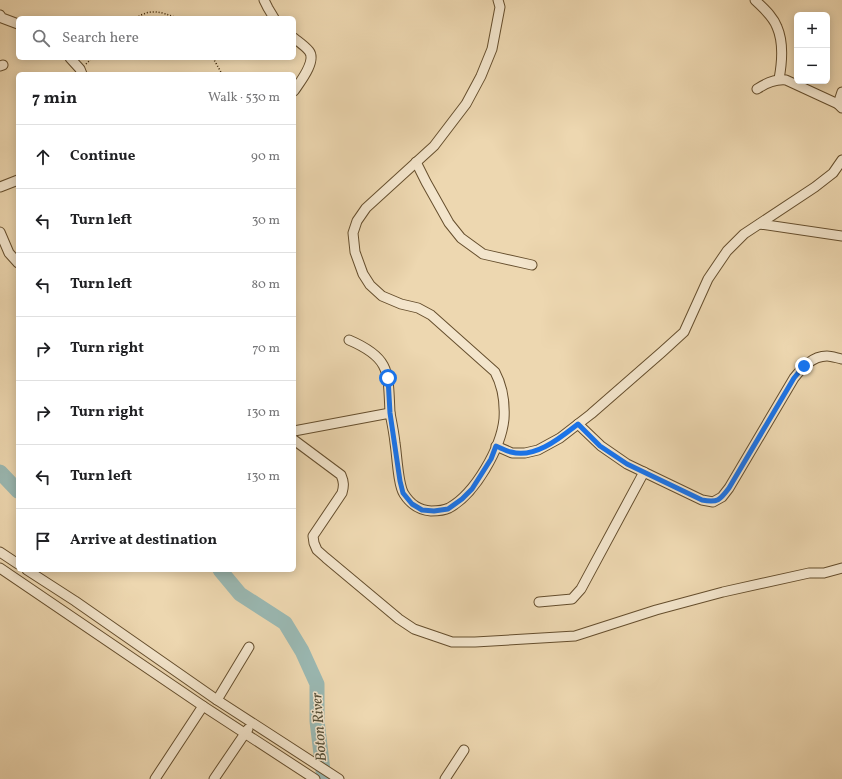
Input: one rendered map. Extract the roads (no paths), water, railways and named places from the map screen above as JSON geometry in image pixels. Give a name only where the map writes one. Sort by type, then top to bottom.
[{"type":"street","points":[[264,0],[273,16]]},
{"type":"street","points":[[349,340],[363,346],[384,364],[388,378],[390,413],[403,493],[412,504],[422,510],[434,511],[448,509],[462,499],[472,489],[491,459],[504,421],[504,405],[501,383],[495,372],[486,362],[431,316],[418,308],[402,304],[382,296],[370,284],[363,274],[355,252],[353,233],[357,221],[366,208],[434,146],[466,104],[481,76],[492,49],[500,7],[498,0]]},
{"type":"street","points":[[755,0],[768,13],[777,27],[781,42],[782,55],[779,79]]},
{"type":"street","points":[[0,15],[2,18],[16,23]]},
{"type":"street","points":[[296,40],[310,52],[312,58],[310,65],[296,88]]},
{"type":"street","points":[[72,60],[81,72]]},
{"type":"street","points":[[757,89],[765,84],[779,79],[786,80],[840,106],[842,92]]},
{"type":"street","points":[[496,446],[512,452],[538,450],[560,438],[578,424],[684,332],[708,280],[726,251],[744,234],[816,187],[833,173],[842,160]]},
{"type":"street","points":[[416,162],[449,223],[461,238],[483,254],[532,265]]},
{"type":"street","points":[[0,187],[16,181]]},
{"type":"street","points":[[760,224],[842,236]]},
{"type":"street","points":[[0,232],[9,253],[16,261]]},
{"type":"street","points":[[578,424],[600,446],[627,464],[702,500],[713,502],[722,497],[729,488],[794,378],[804,366],[814,359],[826,356],[842,359]]},
{"type":"street","points":[[296,431],[390,413]]},
{"type":"street","points":[[296,441],[341,474],[344,486],[342,493],[313,536],[317,550],[414,629],[452,642],[575,636],[656,610],[723,592],[809,573],[824,573],[842,568]]},
{"type":"street","points":[[539,602],[572,599],[581,590],[644,472]]},
{"type":"street","points":[[0,552],[16,563]]},
{"type":"street","points":[[0,568],[203,706],[315,779]]},
{"type":"street","points":[[30,572],[75,601],[252,724],[338,779]]},
{"type":"street","points":[[217,700],[249,647]]},
{"type":"street","points":[[155,779],[203,706]]},
{"type":"street","points":[[214,779],[244,733],[252,724]]},
{"type":"street","points":[[445,779],[464,750]]},
{"type":"waterway","name":"Boton River","points":[[0,472],[16,489]]},
{"type":"waterway","name":"Boton River","points":[[222,572],[240,594],[285,623],[302,651],[317,684],[317,721],[324,779]]}]
